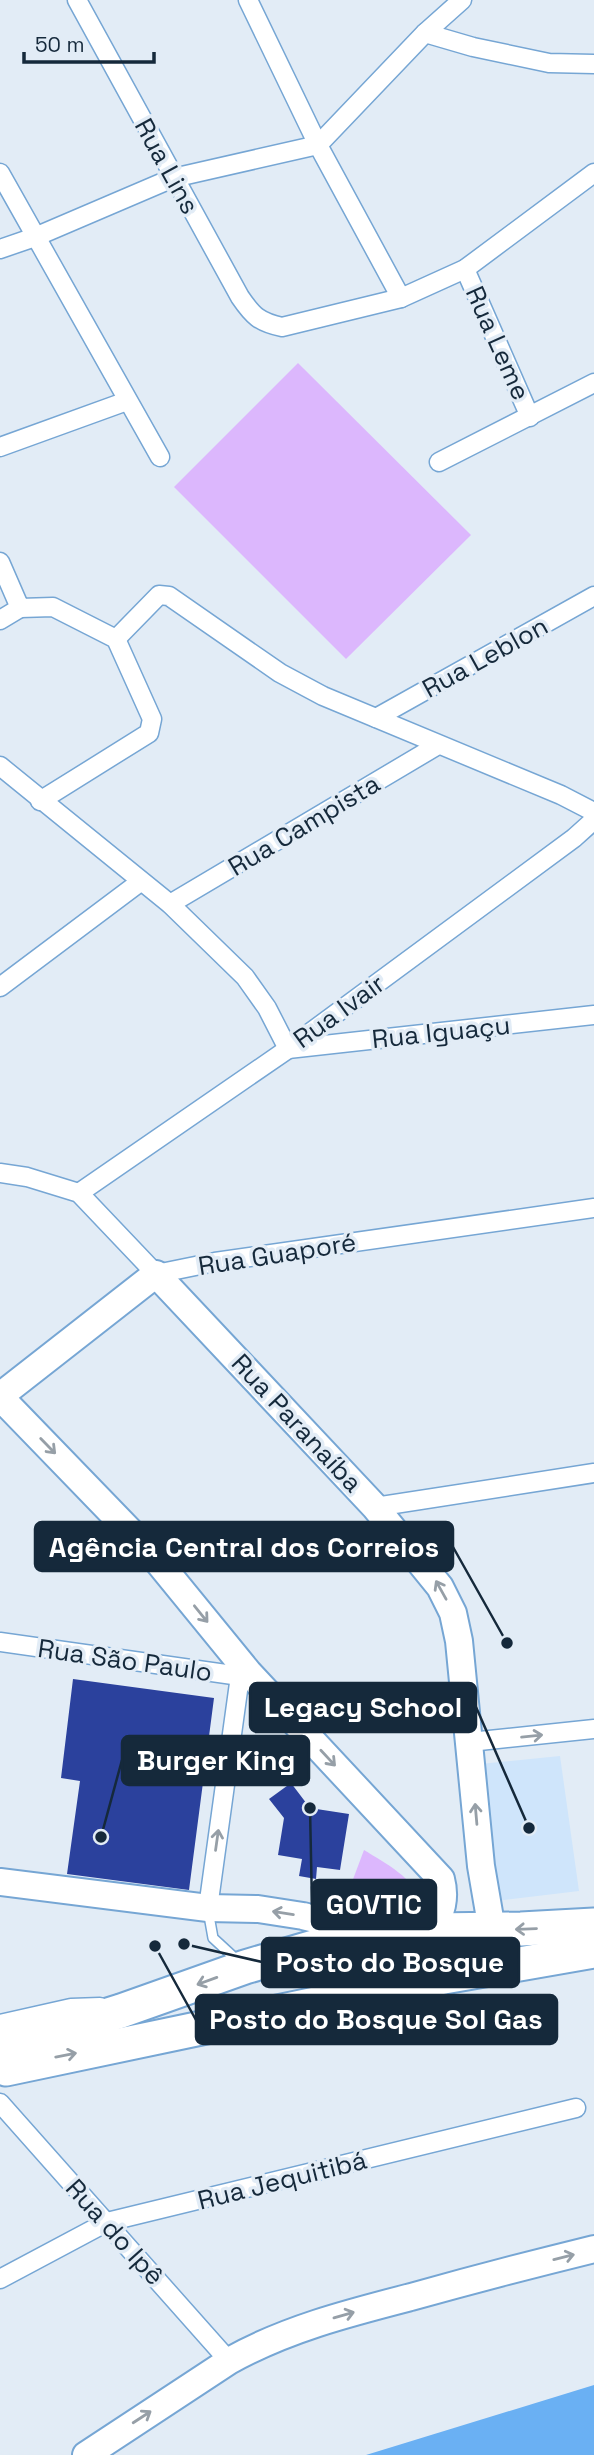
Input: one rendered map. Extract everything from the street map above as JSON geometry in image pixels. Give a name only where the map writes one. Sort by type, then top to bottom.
[{"type":"highway","points":[[0,2049],[121,2011],[245,1967],[341,1939],[374,1933],[431,1930],[594,1926]]},
{"type":"highway","points":[[444,1977],[472,1965],[479,1959],[492,1930]]},
{"type":"highway","points":[[0,2070],[444,1977],[594,1951]]},
{"type":"highway","points":[[245,1967],[240,1982],[242,2000],[248,2007],[258,2011],[280,2012]]},
{"type":"street","name":"Rua Lins","points":[[77,0],[240,298],[254,316],[282,327],[401,298]]},
{"type":"street","points":[[248,0],[318,145],[401,298],[465,269],[594,173]]},
{"type":"street","points":[[0,249],[35,237],[173,178],[318,145],[425,33],[462,0]]},
{"type":"street","points":[[425,33],[473,47],[549,63],[594,64]]},
{"type":"street","points":[[0,173],[160,457]]},
{"type":"street","name":"Rua Leme","points":[[465,269],[530,417]]},
{"type":"street","name":"Rua Leme","points":[[439,462],[594,383]]},
{"type":"street","points":[[0,447],[127,401]]},
{"type":"street","points":[[0,562],[20,608]]},
{"type":"street","points":[[116,639],[159,595],[169,596],[280,673],[323,696],[561,795],[594,812]]},
{"type":"street","name":"Rua Leblon","points":[[376,718],[594,596]]},
{"type":"street","points":[[0,620],[20,608],[53,607],[116,639],[152,719],[149,733],[40,801]]},
{"type":"street","name":"Rua Campista","points":[[170,904],[438,745]]},
{"type":"street","points":[[0,766],[170,904],[245,977],[267,1008],[288,1049]]},
{"type":"street","name":"Rua Ivair","points":[[79,1193],[288,1049],[574,838],[594,820]]},
{"type":"street","points":[[0,986],[140,882]]},
{"type":"street","name":"Rua Iguaçu","points":[[288,1049],[594,1015]]},
{"type":"street","name":"Rua Paranaíba","points":[[0,1173],[27,1177],[79,1193],[375,1507],[440,1587],[453,1613],[458,1641],[481,1866],[492,1930]]},
{"type":"street","name":"Rua Guaporé","points":[[0,1396],[156,1274],[215,1262],[594,1208]]},
{"type":"street","points":[[0,1396],[150,1552],[244,1674],[441,1879],[444,1889],[443,1907],[431,1930]]},
{"type":"street","points":[[375,1507],[594,1473]]},
{"type":"street","name":"Rua São Paulo","points":[[0,1643],[244,1674]]},
{"type":"street","points":[[208,1908],[244,1674]]},
{"type":"street","points":[[470,1742],[594,1729]]},
{"type":"street","points":[[441,1879],[460,1882],[481,1866]]},
{"type":"street","points":[[0,1882],[208,1908],[258,1909],[374,1933]]},
{"type":"street","points":[[0,2024],[71,2008],[95,2006],[121,2011]]},
{"type":"street","name":"Rua do Ipê","points":[[0,2103],[229,2361]]},
{"type":"street","name":"Rua Jequitibá","points":[[0,2279],[107,2222],[576,2108]]},
{"type":"street","points":[[86,2455],[251,2348],[342,2315],[594,2249]]},
{"type":"lane","points":[[208,1908],[213,1938],[245,1967]]},
{"type":"shaded area","points":[[298,363],[471,535],[346,659],[174,487]]},
{"type":"shaded area","points":[[560,1756],[579,1891],[495,1901],[480,1764]]},
{"type":"shaded area","points":[[364,1850],[406,1879],[413,1886],[422,1904],[359,1901],[352,1882]]},
{"type":"water","points":[[594,2385],[594,2455],[366,2455]]},
{"type":"building","points":[[73,1679],[214,1698],[189,1890],[67,1874],[80,1781],[61,1778]]},
{"type":"building","points":[[291,1783],[310,1808],[349,1814],[340,1870],[317,1867],[316,1879],[299,1876],[302,1859],[278,1855],[284,1818],[269,1799]]},
{"type":"place","name":"Agência Central dos Correios","points":[[507,1643]]},
{"type":"place","name":"GOVTIC","points":[[310,1808]]},
{"type":"place","name":"Legacy School","points":[[529,1828]]},
{"type":"place","name":"Burger King","points":[[101,1837]]},
{"type":"place","name":"Posto do Bosque","points":[[184,1944]]},
{"type":"place","name":"Posto do Bosque Sol Gas","points":[[155,1946]]}]
